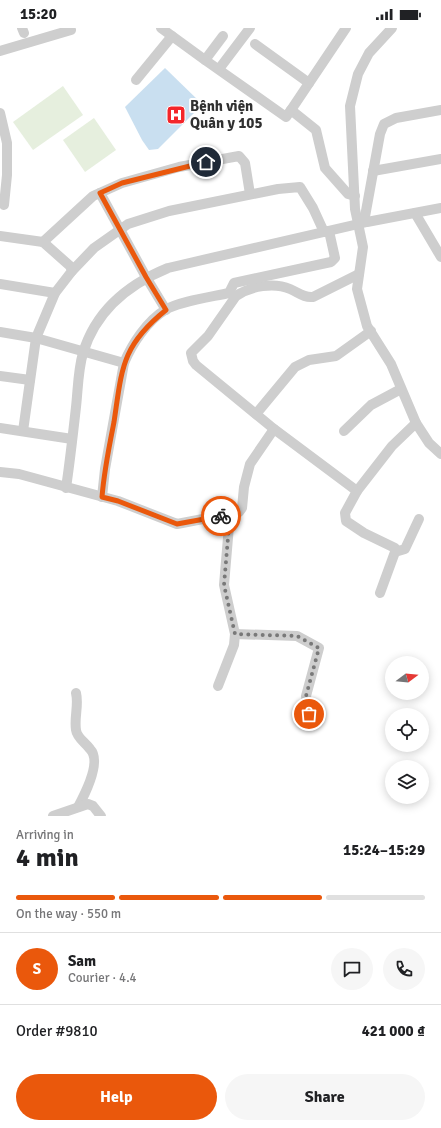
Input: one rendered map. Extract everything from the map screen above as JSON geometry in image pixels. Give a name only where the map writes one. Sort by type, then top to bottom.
[{"type":"street","points":[[161,28],[286,117],[346,28]]},
{"type":"street","points":[[219,69],[250,28]]},
{"type":"street","points":[[362,223],[355,209],[350,106],[358,74],[369,53],[392,28]]},
{"type":"street","points":[[0,51],[71,30]]},
{"type":"street","points":[[136,80],[172,36]]},
{"type":"street","points":[[205,60],[223,36]]},
{"type":"street","points":[[255,44],[309,83]]},
{"type":"street","points":[[291,110],[316,130],[325,168],[348,194],[355,196]]},
{"type":"street","points":[[441,110],[396,118],[384,124],[382,128],[362,223],[364,247],[357,289],[360,306],[370,331],[391,364],[416,423],[429,443],[441,454]]},
{"type":"street","points":[[0,112],[2,134],[7,143],[4,169],[4,205]]},
{"type":"street","points":[[43,242],[93,196],[122,183],[179,167],[239,156],[244,163],[250,194]]},
{"type":"street","points":[[373,172],[441,159]]},
{"type":"street","points":[[23,432],[36,338],[55,293],[72,271],[94,248],[128,224],[169,211],[250,194],[300,187],[326,231],[335,258],[331,262],[234,283],[228,293],[166,310],[148,324],[124,363],[105,469],[102,497]]},
{"type":"street","points":[[100,193],[146,277],[166,310]]},
{"type":"street","points":[[66,488],[83,352],[95,328],[110,306],[126,289],[146,277],[168,268],[362,223],[441,208]]},
{"type":"street","points":[[415,213],[441,257]]},
{"type":"street","points":[[0,236],[43,242],[70,266],[72,271]]},
{"type":"street","points":[[357,491],[274,429],[196,365],[193,361],[191,353],[208,336],[236,296],[241,293],[254,288],[276,286],[287,288],[307,297],[313,297],[359,274]]},
{"type":"street","points":[[0,284],[55,293]]},
{"type":"street","points":[[256,414],[295,368],[309,360],[336,356],[370,331]]},
{"type":"street","points":[[0,332],[36,338],[124,363]]},
{"type":"street","points":[[0,376],[30,380]]},
{"type":"street","points":[[344,431],[371,405],[402,389]]},
{"type":"street","points":[[380,593],[395,552],[395,548],[364,533],[346,521],[345,513],[357,491],[392,446],[416,423]]},
{"type":"street","points":[[0,428],[72,439]]},
{"type":"street","points":[[0,472],[19,474],[118,501],[177,524],[239,512],[242,508],[244,486],[250,464],[274,429]]},
{"type":"street","points":[[218,686],[234,645],[235,634],[224,585],[230,514]]},
{"type":"street","points":[[395,552],[405,549],[419,519]]},
{"type":"street","points":[[235,634],[297,636],[319,648],[306,696],[309,714]]},
{"type":"street","points":[[76,692],[77,699],[75,723],[78,736],[90,748],[95,756],[91,777],[78,806]]},
{"type":"street","points":[[53,816],[78,806],[88,804],[93,806],[101,816]]},
{"type":"green space","points":[[63,86],[83,115],[33,150],[13,122]]},
{"type":"green space","points":[[94,118],[116,150],[85,172],[63,140]]},
{"type":"water","points":[[165,68],[201,103],[201,106],[158,149],[149,150],[142,140],[125,107]]},
{"type":"way so far","points":[[221,516],[230,514],[224,590],[235,634],[297,636],[319,648],[307,688],[306,696],[309,714]]},
{"type":"place","name":"Bệnh viện Quân y 105","points":[[176,115]]},
{"type":"route","points":[[206,162],[179,167],[122,183],[100,193],[146,277],[166,310],[148,324],[128,353],[124,363],[118,386],[102,497],[118,501],[177,524],[221,516]]}]
